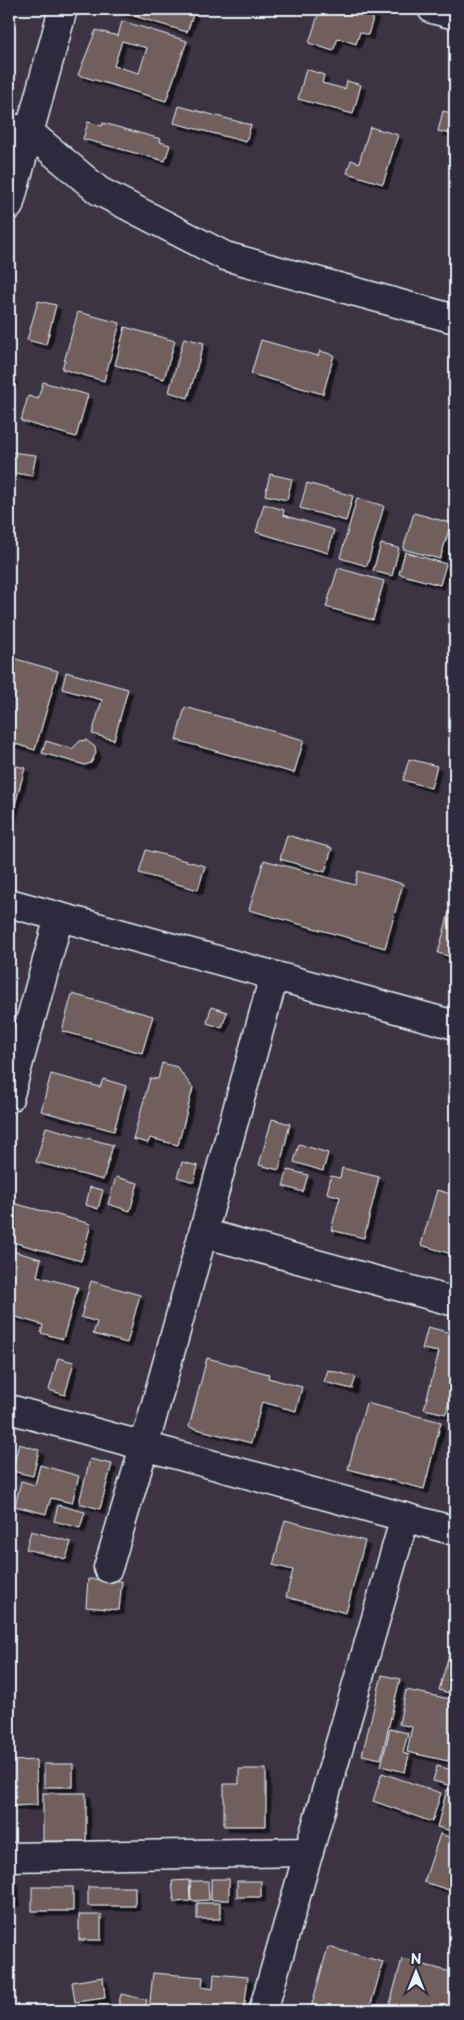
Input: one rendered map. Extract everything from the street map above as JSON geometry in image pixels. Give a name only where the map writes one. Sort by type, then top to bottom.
[{"type":"street","points":[[9,206],[19,130],[63,9]]},
{"type":"street","points":[[432,9],[455,15]]},
{"type":"street","points":[[19,130],[99,191],[225,256],[455,319]]},
{"type":"street","points":[[9,903],[455,1025]]},
{"type":"street","points":[[9,1098],[59,917]]},
{"type":"street","points":[[108,1568],[144,1447],[274,976]]},
{"type":"street","points":[[203,1233],[455,1302]]},
{"type":"street","points":[[9,1410],[455,1531]]},
{"type":"street","points":[[264,2011],[405,1517]]},
{"type":"street","points":[[9,1857],[309,1852]]},
{"type":"building","points":[[111,9],[195,9],[187,32]]},
{"type":"building","points":[[320,9],[356,9],[374,15],[368,35],[360,32],[356,44],[338,38],[333,51],[309,43]]},
{"type":"building","points":[[122,21],[187,41],[166,101],[78,75],[96,30],[118,36]],"holes":[[[122,41],[147,48],[139,73],[114,66]]]},
{"type":"building","points":[[306,69],[324,75],[322,83],[345,89],[347,81],[361,85],[353,114],[298,99]]},
{"type":"building","points":[[179,106],[251,125],[246,142],[174,123]]},
{"type":"building","points":[[443,111],[455,114],[455,135],[438,131]]},
{"type":"building","points":[[88,122],[102,126],[103,123],[161,139],[160,142],[170,145],[165,161],[83,139]]},
{"type":"building","points":[[370,127],[398,135],[383,184],[347,173],[351,160],[359,163]]},
{"type":"building","points":[[38,301],[56,305],[46,345],[27,340]]},
{"type":"building","points":[[78,312],[120,323],[104,381],[62,369]]},
{"type":"building","points":[[125,327],[175,341],[164,379],[115,365]]},
{"type":"building","points":[[184,338],[204,343],[188,398],[169,392]]},
{"type":"building","points":[[261,340],[318,356],[320,351],[334,355],[323,394],[251,374]]},
{"type":"building","points":[[9,377],[13,378],[9,391]]},
{"type":"building","points":[[43,382],[88,395],[76,437],[21,421],[28,396],[38,399]]},
{"type":"building","points":[[10,452],[36,455],[32,476],[9,472]]},
{"type":"building","points":[[270,474],[292,479],[287,500],[265,495]]},
{"type":"building","points":[[307,483],[353,496],[346,521],[300,508]]},
{"type":"building","points":[[357,498],[384,506],[367,566],[340,558]]},
{"type":"building","points":[[264,504],[284,510],[283,515],[334,530],[328,553],[256,532]]},
{"type":"building","points":[[414,513],[451,523],[440,559],[403,549]]},
{"type":"building","points":[[381,544],[399,548],[392,576],[373,571]]},
{"type":"building","points":[[405,552],[446,564],[440,585],[399,574]]},
{"type":"building","points":[[338,568],[384,581],[373,620],[326,607]]},
{"type":"building","points":[[9,657],[58,671],[35,750],[9,742]]},
{"type":"building","points":[[66,672],[128,689],[114,740],[92,734],[102,700],[62,689]]},
{"type":"building","points":[[185,707],[304,740],[294,773],[176,740]]},
{"type":"building","points":[[86,740],[95,747],[96,753],[91,763],[85,765],[42,753],[46,741],[72,749],[80,741]]},
{"type":"building","points":[[409,759],[437,766],[431,788],[403,780]]},
{"type":"building","points":[[9,764],[25,768],[9,827]]},
{"type":"building","points":[[287,835],[332,848],[325,872],[280,859]]},
{"type":"building","points":[[146,850],[205,866],[198,890],[139,873]]},
{"type":"building","points":[[264,860],[355,885],[358,871],[403,884],[385,948],[249,910]]},
{"type":"building","points":[[449,913],[455,915],[455,958],[438,953]]},
{"type":"building","points":[[72,994],[153,1016],[142,1053],[62,1031]]},
{"type":"building","points":[[211,1007],[227,1012],[222,1028],[207,1023]]},
{"type":"building","points":[[162,1063],[177,1067],[193,1088],[178,1145],[150,1138],[148,1143],[133,1139],[150,1078],[158,1079]]},
{"type":"building","points":[[51,1074],[100,1087],[103,1079],[126,1086],[114,1131],[41,1111]]},
{"type":"building","points":[[272,1119],[290,1124],[279,1170],[259,1165]]},
{"type":"building","points":[[46,1127],[113,1145],[103,1180],[36,1162]]},
{"type":"building","points":[[299,1144],[328,1153],[323,1171],[294,1162]]},
{"type":"building","points":[[182,1162],[198,1166],[194,1182],[177,1177]]},
{"type":"building","points":[[342,1168],[379,1177],[364,1238],[331,1230],[340,1197],[327,1193],[331,1176],[340,1178]]},
{"type":"building","points":[[288,1170],[308,1175],[303,1192],[283,1186]]},
{"type":"building","points":[[116,1177],[138,1183],[130,1211],[108,1204]]},
{"type":"building","points":[[90,1187],[103,1190],[98,1209],[86,1205]]},
{"type":"building","points":[[437,1190],[455,1195],[455,1255],[421,1245]]},
{"type":"building","points":[[9,1202],[91,1224],[81,1261],[9,1241]]},
{"type":"building","points":[[9,1250],[41,1259],[37,1276],[78,1287],[63,1339],[41,1333],[43,1325],[9,1315]]},
{"type":"building","points":[[91,1281],[140,1295],[127,1343],[93,1334],[97,1322],[81,1317]]},
{"type":"building","points":[[428,1327],[455,1334],[455,1375],[446,1414],[424,1409],[439,1352],[422,1349]]},
{"type":"building","points":[[58,1358],[74,1362],[65,1395],[49,1390]]},
{"type":"building","points":[[207,1358],[269,1374],[268,1378],[302,1387],[296,1411],[262,1402],[251,1443],[189,1427]]},
{"type":"building","points":[[328,1370],[356,1377],[352,1389],[324,1382]]},
{"type":"building","points":[[366,1403],[441,1422],[424,1489],[348,1469]]},
{"type":"building","points":[[19,1444],[39,1450],[33,1476],[12,1471]]},
{"type":"building","points":[[90,1459],[112,1464],[100,1509],[79,1503]]},
{"type":"building","points":[[40,1465],[79,1476],[72,1503],[51,1498],[46,1514],[15,1506],[21,1481],[35,1485]]},
{"type":"building","points":[[58,1505],[85,1512],[80,1528],[54,1521]]},
{"type":"building","points":[[285,1520],[365,1541],[346,1613],[286,1597],[293,1570],[273,1565]]},
{"type":"building","points":[[31,1531],[71,1542],[66,1559],[26,1549]]},
{"type":"building","points":[[88,1579],[122,1581],[119,1610],[86,1607]]},
{"type":"building","points":[[455,1634],[455,1695],[439,1690]]},
{"type":"building","points":[[382,1675],[400,1679],[381,1759],[362,1755]]},
{"type":"building","points":[[406,1690],[455,1700],[455,1726],[448,1761],[407,1752],[412,1727],[399,1724]]},
{"type":"building","points":[[390,1729],[408,1733],[403,1753],[409,1755],[405,1772],[381,1766]]},
{"type":"building","points":[[36,1760],[37,1805],[9,1806],[9,1761]]},
{"type":"building","points":[[44,1764],[73,1764],[73,1787],[44,1787]]},
{"type":"building","points":[[437,1766],[455,1771],[452,1786],[433,1781]]},
{"type":"building","points":[[239,1769],[266,1769],[266,1826],[224,1826],[224,1784],[239,1784]]},
{"type":"building","points":[[382,1773],[441,1793],[432,1822],[373,1801]]},
{"type":"building","points":[[447,1789],[455,1792],[455,1832],[437,1827]]},
{"type":"building","points":[[43,1793],[86,1793],[86,1841],[43,1841]]},
{"type":"building","points":[[440,1834],[455,1839],[455,1892],[424,1882]]},
{"type":"building","points":[[211,1879],[229,1879],[229,1900],[211,1900]]},
{"type":"building","points":[[14,1880],[15,1902],[9,1903],[9,1881]]},
{"type":"building","points":[[189,1880],[190,1901],[174,1902],[172,1881]]},
{"type":"building","points":[[190,1881],[208,1881],[209,1900],[191,1901]]},
{"type":"building","points":[[237,1881],[261,1881],[261,1897],[237,1897]]},
{"type":"building","points":[[32,1887],[73,1887],[73,1911],[32,1911]]},
{"type":"building","points":[[88,1887],[135,1887],[135,1906],[88,1906]]},
{"type":"building","points":[[197,1903],[220,1903],[220,1919],[197,1919]]},
{"type":"building","points":[[79,1915],[101,1915],[101,1940],[79,1940]]},
{"type":"building","points":[[328,1947],[383,1962],[369,2011],[310,2011]]},
{"type":"building","points":[[402,1959],[455,1973],[455,2011],[388,2011]]},
{"type":"building","points":[[153,1973],[203,1977],[202,1987],[213,1989],[214,1974],[248,1977],[244,2011],[149,2011]]},
{"type":"building","points":[[103,1977],[105,1998],[75,2002],[72,1982]]},
{"type":"building","points":[[121,1994],[147,2000],[144,2011],[117,2011]]}]
